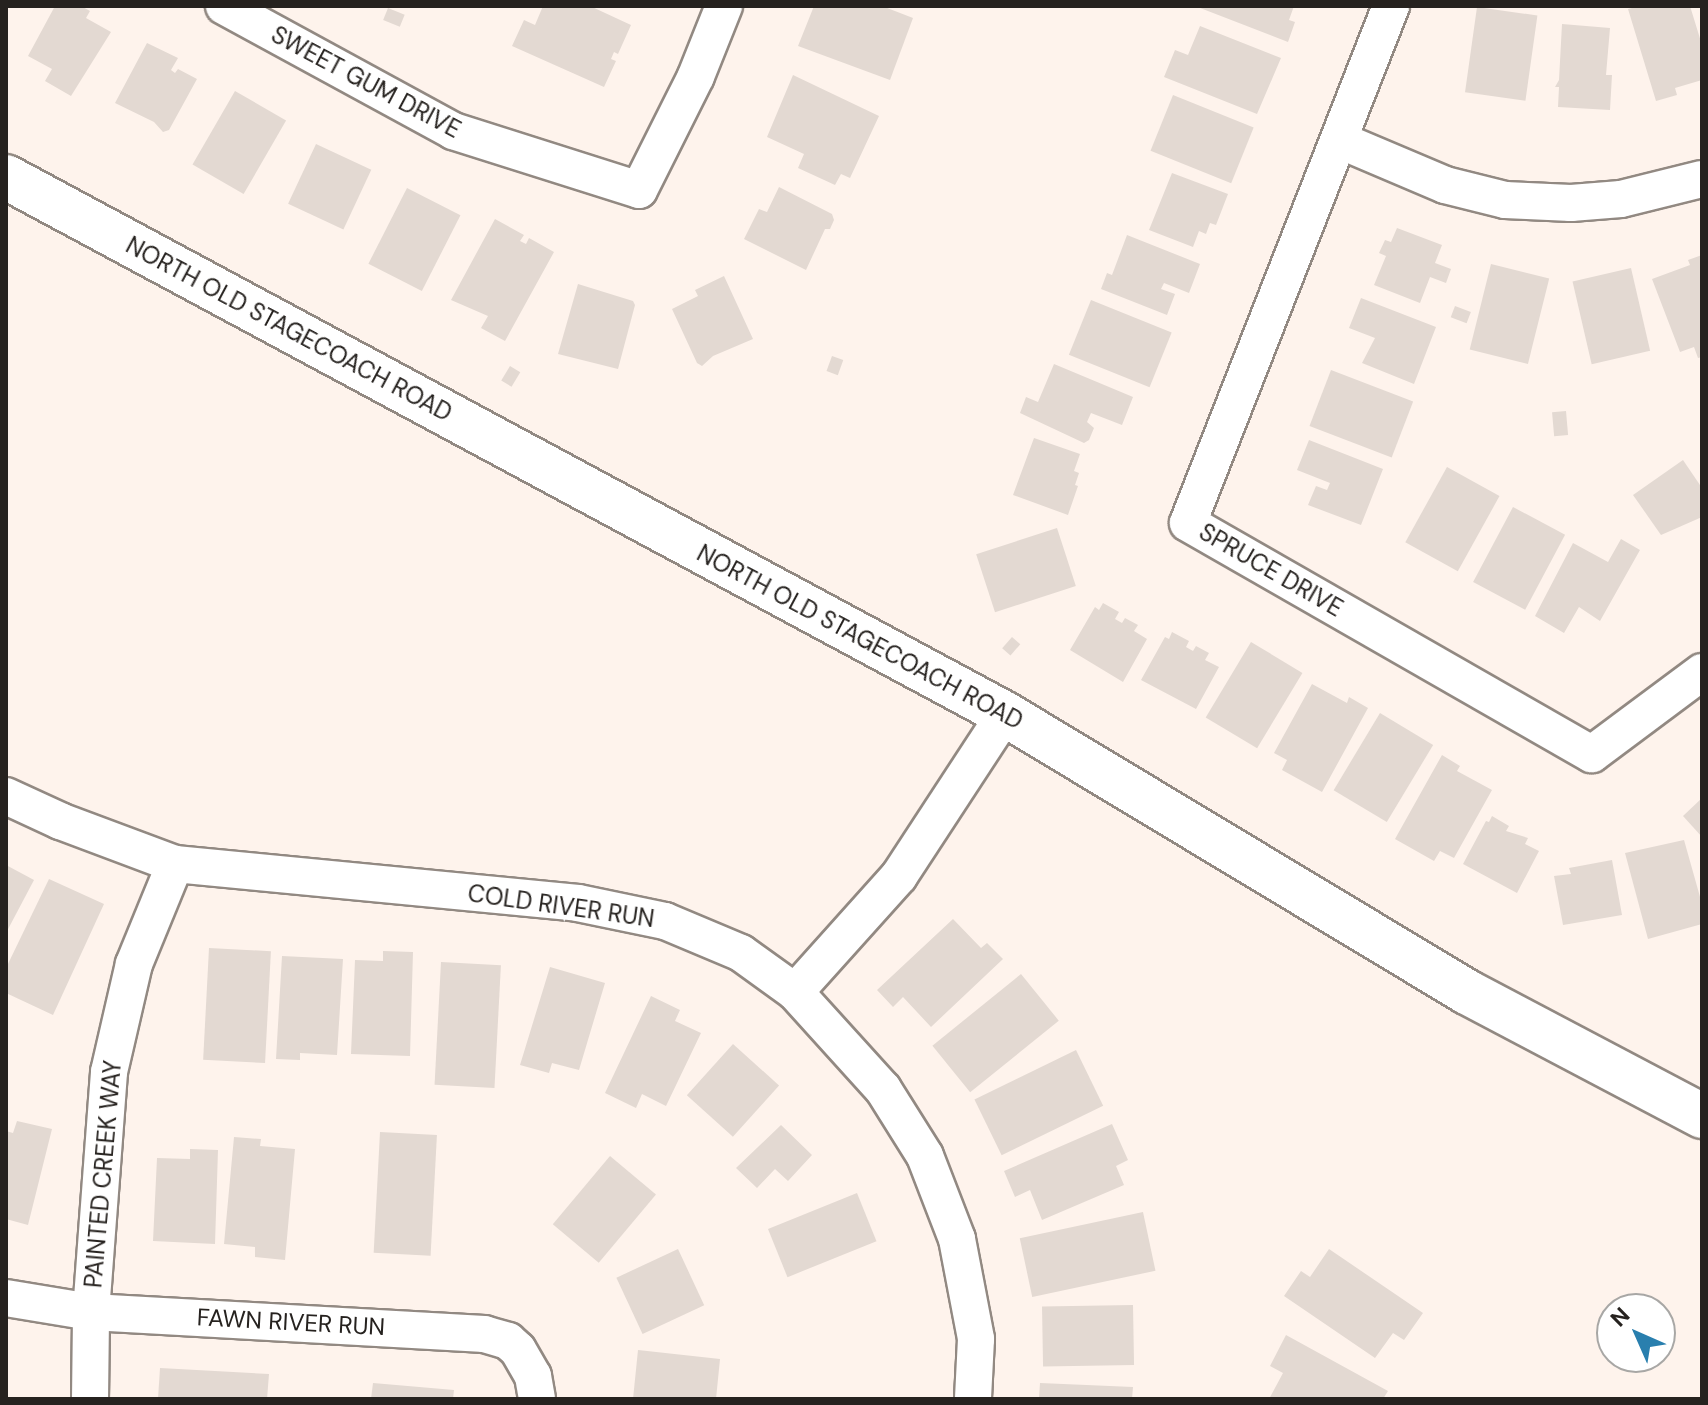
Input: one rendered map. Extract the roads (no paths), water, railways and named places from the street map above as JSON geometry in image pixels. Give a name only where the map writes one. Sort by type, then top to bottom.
[{"type":"street","name":"SWEET GUM DRIVE","points":[[224,6],[453,131],[639,190],[696,76],[724,6]]},
{"type":"street","name":"SPRUCE DRIVE","points":[[1391,6],[1188,523],[1592,754],[1702,672]]},
{"type":"street","points":[[1339,140],[1445,185],[1505,200],[1571,203],[1621,199],[1702,179]]},
{"type":"street","name":"NORTH OLD STAGECOACH ROAD","points":[[6,177],[1005,714],[1467,992],[1702,1116]]},
{"type":"street","points":[[795,992],[899,876],[1005,714]]},
{"type":"street","name":"COLD RIVER RUN","points":[[6,796],[60,821],[175,864],[578,903],[650,918],[741,953],[795,992],[883,1089],[938,1182],[957,1239],[976,1339],[973,1399]]},
{"type":"street","name":"PAINTED CREEK WAY","points":[[90,1399],[91,1312],[109,1072],[134,964],[175,864]]},
{"type":"street","name":"FAWN RIVER RUN","points":[[6,1298],[91,1312],[279,1320],[498,1337],[508,1341],[527,1362],[537,1399]]}]
